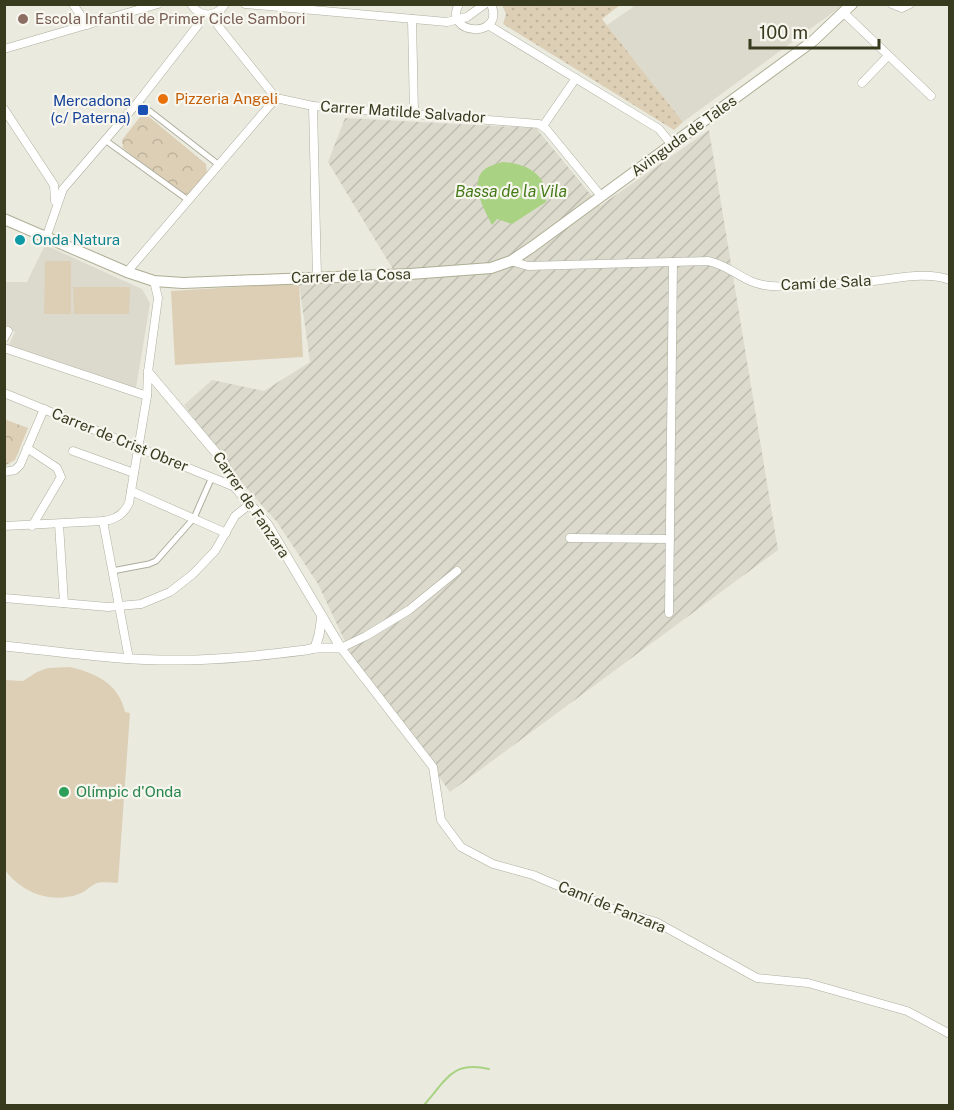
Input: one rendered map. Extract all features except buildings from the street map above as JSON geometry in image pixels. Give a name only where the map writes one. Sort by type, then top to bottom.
[{"type":"main road","name":"Avinguda de Tales","points":[[511,261],[813,41],[852,4]]},
{"type":"main road","name":"Carrer de la Cosa","points":[[4,219],[127,272],[154,281],[183,283],[433,272],[491,268],[511,261]]},
{"type":"street","points":[[73,4],[87,25]]},
{"type":"street","points":[[4,49],[158,4]]},
{"type":"street","points":[[191,4],[201,14],[211,15],[221,10],[225,4]]},
{"type":"street","points":[[244,4],[447,22],[458,20],[485,4]]},
{"type":"street","points":[[459,4],[458,20],[464,27],[472,30],[481,30],[488,24],[492,17],[491,4]]},
{"type":"street","points":[[892,4],[902,8],[910,4]]},
{"type":"street","points":[[844,13],[932,96]]},
{"type":"street","points":[[46,238],[60,194],[138,102],[198,25],[201,14]]},
{"type":"street","points":[[127,272],[276,98],[211,15]]},
{"type":"street","points":[[412,19],[414,112]]},
{"type":"street","points":[[488,24],[659,129],[672,145]]},
{"type":"street","points":[[862,84],[888,56]]},
{"type":"street","points":[[576,78],[543,126],[601,196]]},
{"type":"street","name":"Carrer Matilde Salvador","points":[[276,98],[313,106],[530,122],[543,126]]},
{"type":"street","points":[[138,102],[219,165]]},
{"type":"street","points":[[313,106],[317,277]]},
{"type":"street","points":[[4,109],[55,189],[54,212]]},
{"type":"street","points":[[105,140],[188,200]]},
{"type":"street","points":[[48,176],[67,184]]},
{"type":"street","name":"Carrer de la Cosa","points":[[511,261],[528,266],[708,261]]},
{"type":"street","name":"Camí de Sala","points":[[708,261],[719,263],[747,280],[773,286],[856,283],[929,276],[950,280]]},
{"type":"street","points":[[669,613],[673,262]]},
{"type":"street","points":[[4,526],[103,521],[116,518],[125,510],[131,491],[147,396],[158,298],[154,281]]},
{"type":"street","points":[[4,348],[147,396]]},
{"type":"street","name":"Carrer de Fanzara","points":[[148,372],[223,461],[235,487],[268,525],[341,648]]},
{"type":"street","name":"Carrer de Crist Obrer","points":[[4,393],[235,487]]},
{"type":"street","points":[[4,472],[11,472],[17,468],[44,409]]},
{"type":"street","points":[[27,448],[57,468],[61,477],[32,526]]},
{"type":"street","points":[[73,451],[134,473]]},
{"type":"street","points":[[112,571],[153,563],[194,518],[212,477]]},
{"type":"street","points":[[131,491],[226,533]]},
{"type":"street","points":[[4,598],[119,607],[141,604],[170,592],[204,565],[215,551],[235,516],[250,504]]},
{"type":"street","points":[[103,521],[129,659]]},
{"type":"street","points":[[59,524],[64,603]]},
{"type":"street","points":[[570,538],[670,539]]},
{"type":"street","points":[[4,646],[129,659],[182,660],[241,658],[315,648],[341,648],[409,610],[457,571]]},
{"type":"street","points":[[315,648],[322,616]]},
{"type":"street","points":[[315,648],[331,630]]},
{"type":"street","name":"Camí de Fanzara","points":[[341,648],[433,767],[441,820],[461,847],[493,864],[533,875],[610,908],[656,922],[757,978],[808,983],[907,1011],[950,1034]]},
{"type":"shaded area","points":[[636,5],[843,5],[683,122],[607,25]]},
{"type":"shaded area","points":[[345,118],[536,128],[600,206],[709,130],[778,550],[450,792],[351,654],[318,584],[277,522],[240,481],[184,405],[212,380],[264,391],[310,362],[299,283],[400,281],[328,162]]},
{"type":"shaded area","points":[[45,245],[142,289],[150,303],[136,388],[9,345],[15,332],[5,327],[5,282],[27,282]]},
{"type":"green space","points":[[502,5],[620,5],[602,19],[683,122],[674,130],[503,24],[506,14]]},
{"type":"green space","points":[[148,116],[206,164],[207,174],[191,193],[181,195],[123,148],[122,140],[140,117]]},
{"type":"green space","points":[[45,261],[71,261],[71,314],[44,314]]},
{"type":"green space","points":[[299,283],[303,357],[175,365],[171,291]]},
{"type":"green space","points":[[73,287],[130,287],[129,314],[74,314]]},
{"type":"green space","points":[[4,419],[28,428],[15,460],[6,465],[4,464]]},
{"type":"green space","name":"Olímpic d'Onda","points":[[70,667],[105,681],[118,694],[125,712],[130,713],[118,883],[97,883],[79,894],[58,898],[29,890],[20,885],[5,870],[5,680],[23,681],[48,668]]},
{"type":"water","name":"Bassa de la Vila","points":[[502,162],[520,165],[534,172],[544,184],[546,202],[512,224],[497,219],[492,225],[480,198],[478,183],[484,170]]},
{"type":"waterway","points":[[423,1106],[444,1081],[457,1070],[466,1067],[489,1069]]},
{"type":"place","name":"Escola Infantil de Primer Cicle Sambori","points":[[23,19]]},
{"type":"place","name":"Pizzeria Angeli","points":[[163,99]]},
{"type":"place","name":"Mercadona (c/ Paterna)","points":[[143,110]]},
{"type":"place","name":"Onda Natura","points":[[20,240]]},
{"type":"place","name":"Olímpic d'Onda","points":[[64,792]]}]
